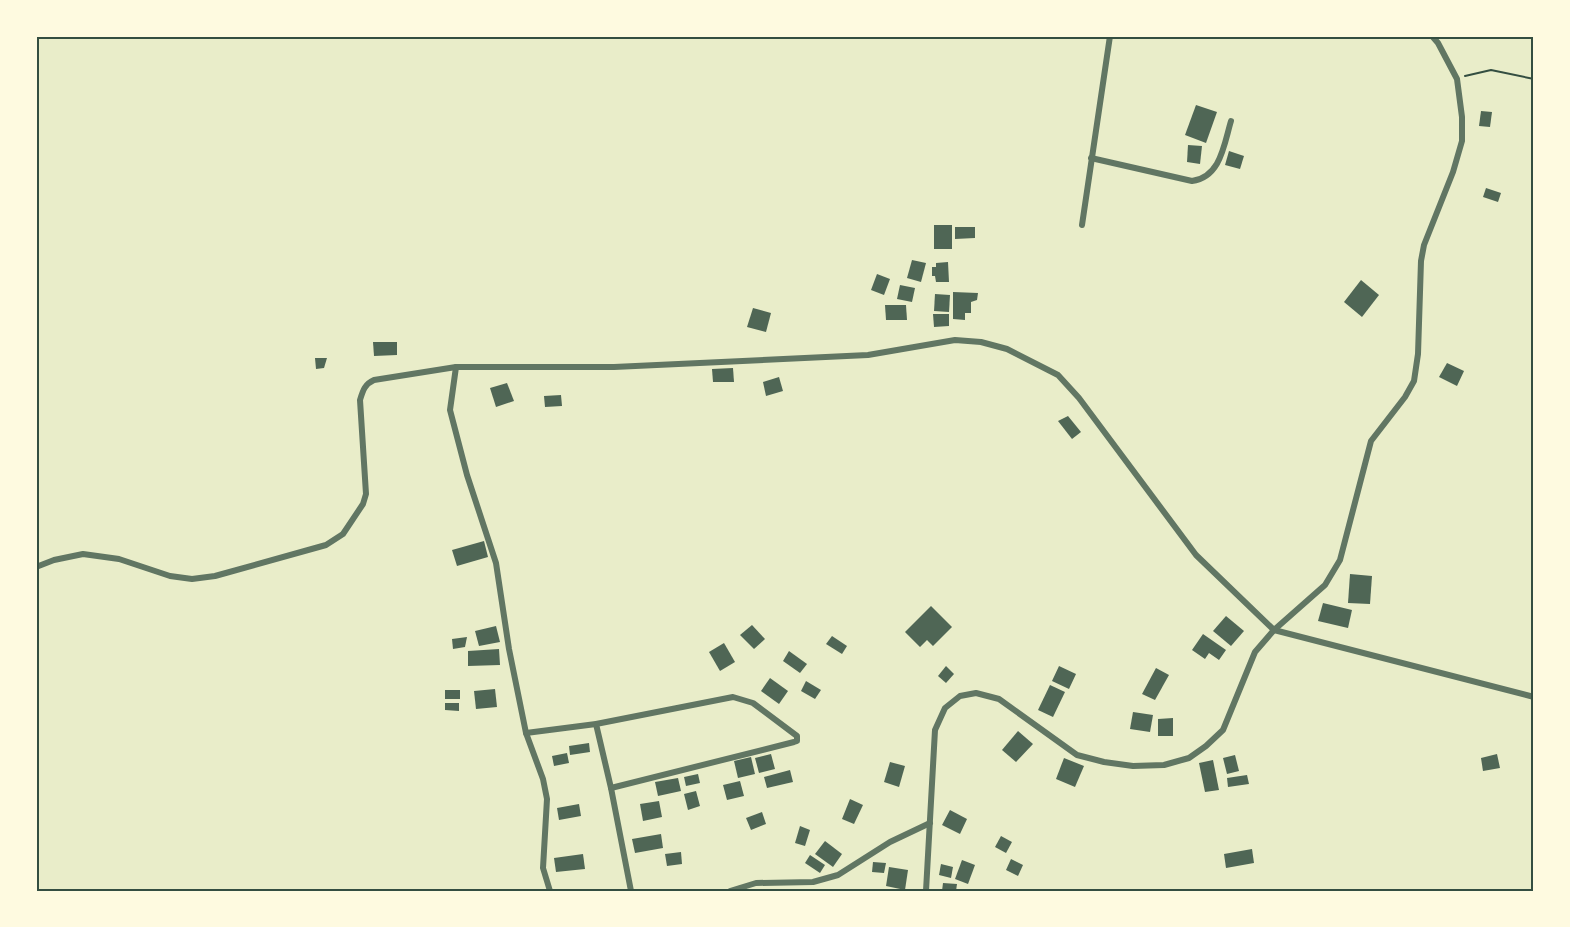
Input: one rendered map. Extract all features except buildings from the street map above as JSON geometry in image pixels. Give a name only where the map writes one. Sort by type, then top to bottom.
[{"type":"street","points":[[1082,225],[1110,36]]},
{"type":"street","points":[[926,891],[935,730],[945,708],[960,696],[976,693],[999,699],[1077,755],[1133,766],[1164,765],[1189,758],[1223,730],[1255,652],[1274,630],[1320,590],[1331,577],[1340,560],[1371,441],[1405,398],[1414,381],[1418,354],[1421,261],[1424,245],[1453,172],[1462,141],[1462,110],[1457,79],[1432,36]]},
{"type":"street","points":[[1091,158],[1192,181],[1201,180],[1208,177],[1219,161],[1231,121]]},
{"type":"street","points":[[36,567],[83,554],[119,559],[170,576],[192,579],[215,576],[326,545],[343,534],[363,504],[366,494],[360,400],[368,383],[374,380],[456,367],[614,367],[868,355],[956,340],[981,342],[1007,349],[1058,375],[1079,398],[1196,555],[1274,630],[1534,697]]},
{"type":"street","points":[[456,367],[450,410],[496,563],[509,649],[526,733],[540,769],[547,799],[543,868],[550,891]]},
{"type":"street","points":[[526,733],[596,724],[733,697],[753,703],[796,736],[794,742],[611,788]]},
{"type":"street","points":[[596,724],[631,891]]},
{"type":"street","points":[[730,891],[756,883],[813,882],[838,875],[890,842],[930,823]]},
{"type":"street","points":[[756,883],[757,891]]},
{"type":"path","points":[[1457,79],[1491,70],[1534,79]]}]
